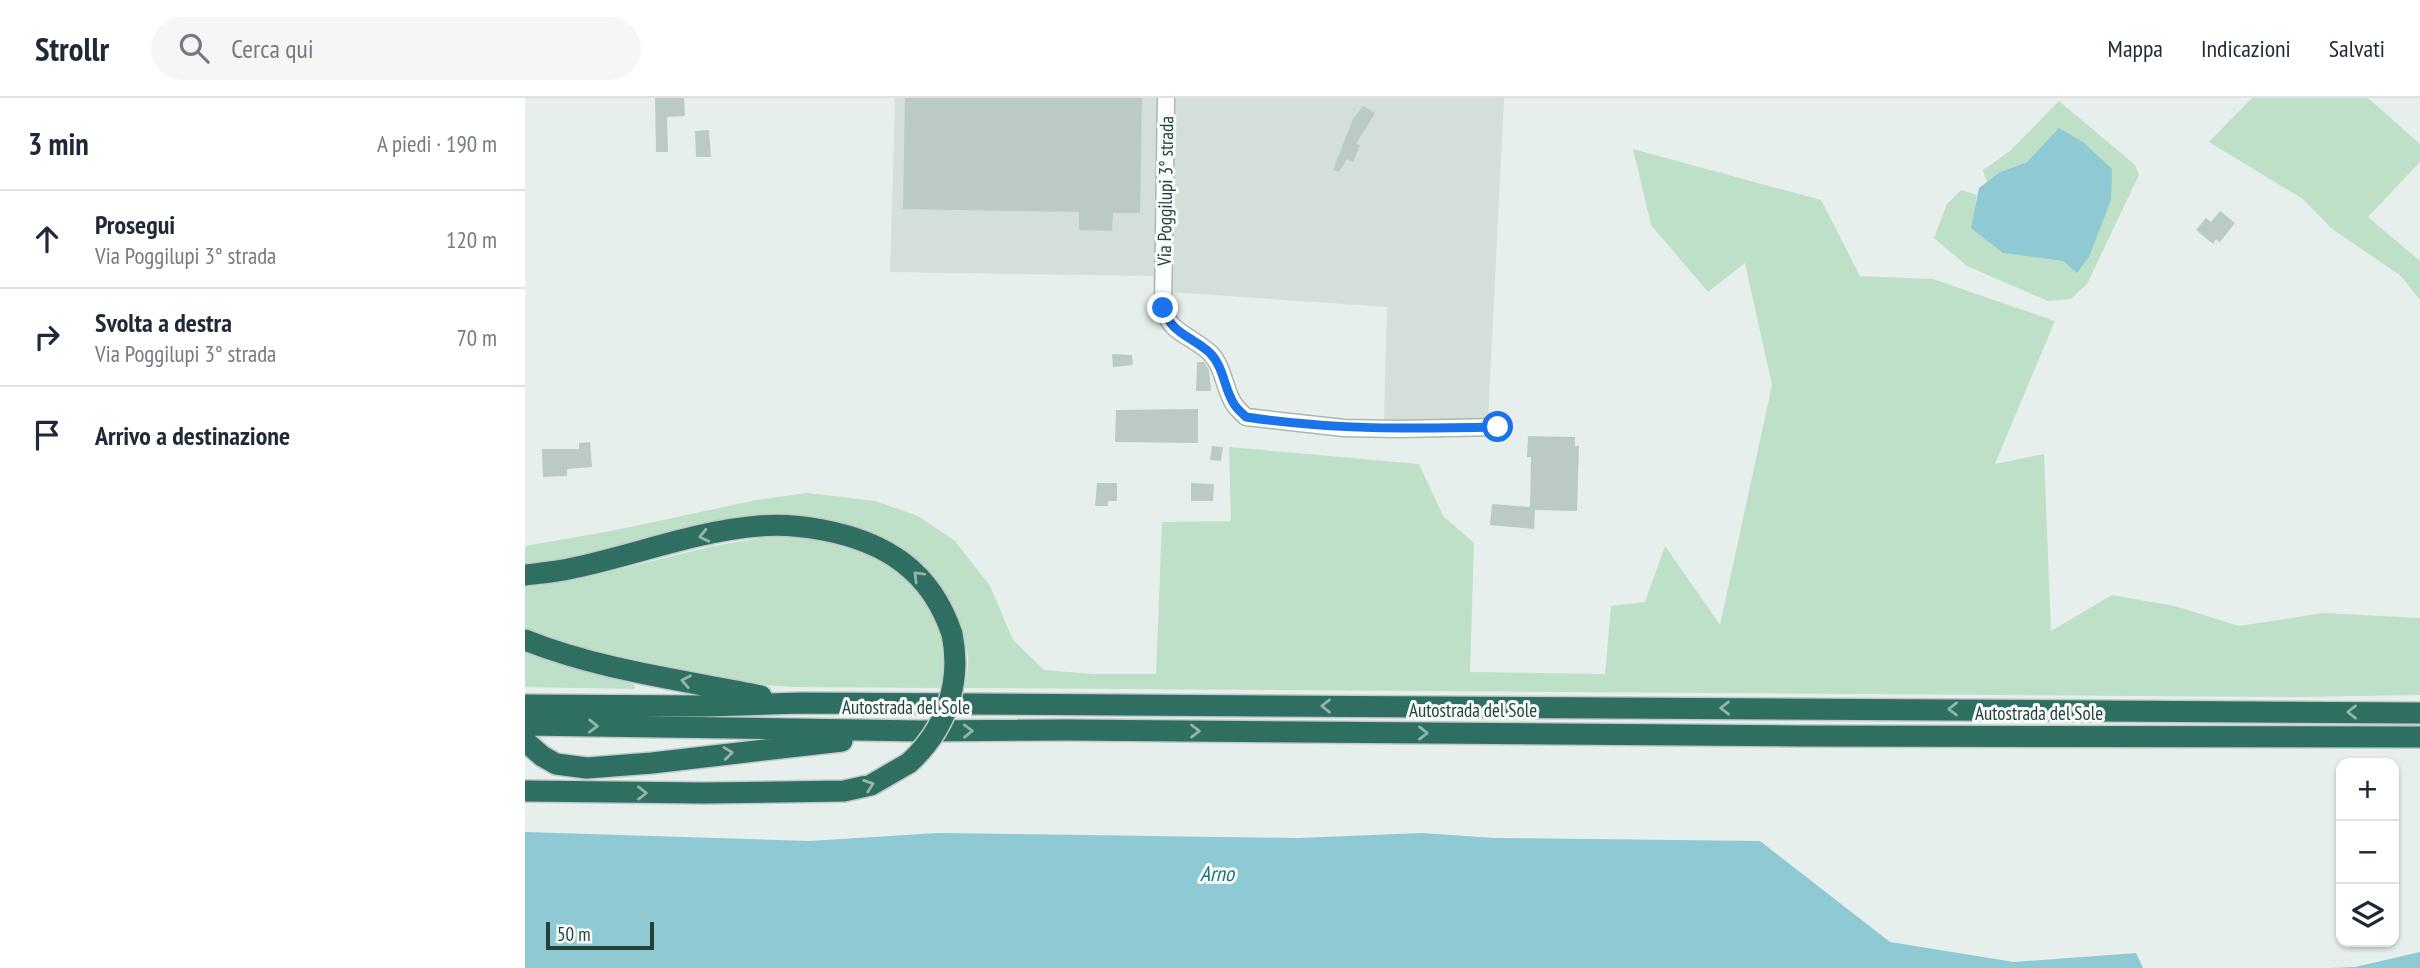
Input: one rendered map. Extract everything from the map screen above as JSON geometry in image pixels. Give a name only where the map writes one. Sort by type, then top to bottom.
[{"type":"highway","points":[[525,575],[571,569],[736,528],[784,525],[810,528],[865,541],[882,548],[904,564],[934,594],[945,613],[952,634],[955,667],[948,708],[933,738],[909,763],[871,785],[843,791],[525,791]]},
{"type":"highway","points":[[525,640],[555,652],[602,665],[801,703]]},
{"type":"highway","name":"Autostrada del Sole","points":[[525,705],[707,706],[801,703],[2420,713]]},
{"type":"highway","name":"Autostrada del Sole","points":[[525,725],[921,732],[1069,730],[1799,736],[2420,737]]},
{"type":"highway","points":[[525,741],[556,764],[587,768],[629,766],[921,732]]},
{"type":"street","name":"Via Poggilupi 3° strada","points":[[1166,98],[1163,308],[1166,320],[1210,353],[1234,404],[1246,417],[1344,428],[1498,427]]},
{"type":"shaded area","points":[[895,98],[1504,98],[1488,421],[1384,422],[1387,307],[1154,291],[1153,276],[890,272]]},
{"type":"green space","points":[[2252,98],[2368,98],[2420,144],[2420,162],[2368,217],[2420,261],[2420,300],[2401,276],[2331,228],[2303,199],[2209,142]]},
{"type":"green space","points":[[2059,101],[2135,165],[2139,175],[2087,284],[2071,299],[2048,301],[1967,266],[1934,238],[1947,204],[1961,190],[1977,195],[1975,207],[2003,253],[2063,261],[2077,272],[2059,129],[2027,162],[2000,172],[1987,183],[1983,170],[2010,151]]},
{"type":"green space","points":[[1633,149],[1821,200],[1860,276],[1933,279],[2055,321],[1995,464],[2044,454],[2051,631],[2112,595],[2175,606],[2239,626],[2324,613],[2420,618],[2420,695],[2303,697],[965,688],[968,660],[961,628],[946,598],[927,571],[898,547],[836,525],[525,567],[525,546],[757,500],[807,493],[875,501],[918,516],[955,541],[990,586],[1013,640],[1044,670],[1093,674],[1156,674],[1162,522],[1231,521],[1229,447],[1419,464],[1443,516],[1474,543],[1470,672],[1605,674],[1611,606],[1645,602],[1665,546],[1720,625],[1772,385],[1745,263],[1708,292],[1651,225]]},
{"type":"green space","points":[[767,537],[810,537],[840,543],[884,562],[903,575],[933,610],[942,631],[947,656],[945,688],[794,687],[718,682],[618,662],[525,631],[525,586],[608,572],[713,546]]},
{"type":"green space","points":[[525,650],[577,669],[634,684],[635,689],[525,687]]},
{"type":"water","points":[[2059,128],[2083,142],[2112,169],[2111,200],[2089,257],[2077,273],[2063,261],[2003,253],[1971,228],[1979,188],[2000,172],[2027,162]]},
{"type":"water","name":"Arno","points":[[525,832],[810,841],[937,833],[1298,838],[1423,833],[1494,838],[1760,841],[1890,942],[2014,962],[2136,953],[2143,968],[525,968]]},
{"type":"water","points":[[2420,952],[2420,968],[2330,968],[2355,967]]},
{"type":"building","points":[[655,98],[684,98],[685,116],[667,117],[668,152],[656,152]]},
{"type":"building","points":[[905,98],[1142,98],[1140,213],[1113,213],[1112,231],[1079,230],[1079,212],[903,209]]},
{"type":"building","points":[[1363,106],[1375,113],[1356,144],[1360,145],[1353,162],[1347,159],[1339,172],[1333,170],[1353,119]]},
{"type":"building","points":[[709,130],[711,157],[696,157],[695,131]]},
{"type":"building","points":[[2220,211],[2235,223],[2220,242],[2216,239],[2213,244],[2196,230],[2206,218],[2211,222]]},
{"type":"building","points":[[1112,354],[1132,355],[1133,365],[1113,367]]},
{"type":"building","points":[[1197,362],[1204,362],[1209,370],[1211,391],[1196,391]]},
{"type":"building","points":[[1198,409],[1198,443],[1115,442],[1116,410]]},
{"type":"building","points":[[1528,436],[1575,437],[1575,446],[1579,446],[1577,511],[1535,510],[1534,529],[1490,525],[1492,504],[1530,507],[1531,457],[1527,457]]},
{"type":"building","points":[[590,442],[592,467],[567,469],[567,476],[543,477],[542,449],[579,449],[579,443]]},
{"type":"building","points":[[1212,446],[1223,447],[1221,461],[1210,460]]},
{"type":"building","points":[[1097,483],[1117,483],[1117,501],[1108,501],[1108,506],[1095,506]]},
{"type":"building","points":[[1191,483],[1214,484],[1213,501],[1191,501]]},
{"type":"route","points":[[1163,308],[1166,320],[1210,353],[1234,404],[1246,417],[1344,428],[1498,427]]}]
